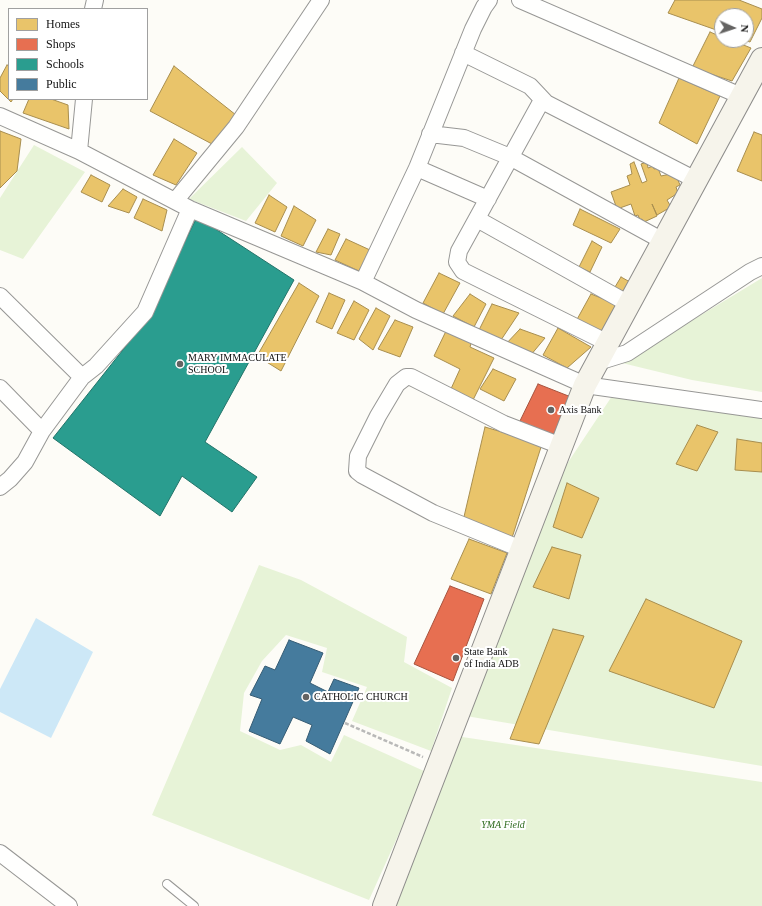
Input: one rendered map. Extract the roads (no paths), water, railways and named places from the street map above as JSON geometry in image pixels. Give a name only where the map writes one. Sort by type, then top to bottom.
[{"type":"street","points":[[175,201],[236,127],[321,0]]},
{"type":"street","points":[[363,282],[417,168],[463,53],[484,6],[489,0]]},
{"type":"street","points":[[520,0],[741,96]]},
{"type":"street","points":[[463,53],[530,86],[538,93],[542,100],[696,180]]},
{"type":"street","points":[[384,906],[585,385],[762,59]]},
{"type":"street","points":[[79,151],[84,100]]},
{"type":"street","points":[[542,100],[457,257],[458,265],[463,271],[608,343]]},
{"type":"street","points":[[0,116],[79,151],[190,209],[363,282],[416,310],[585,385],[762,410]]},
{"type":"street","points":[[430,134],[464,138],[510,157],[663,241]]},
{"type":"street","points":[[417,168],[488,199]]},
{"type":"street","points":[[0,487],[10,479],[25,462],[42,431],[82,377],[96,366],[145,312],[190,209]]},
{"type":"street","points":[[477,219],[628,304]]},
{"type":"street","points":[[598,362],[626,353],[750,272],[762,266]]},
{"type":"street","points":[[0,296],[82,377]]},
{"type":"street","points":[[521,549],[433,513],[362,475],[357,471],[358,456],[378,416],[397,384],[406,377],[411,377],[504,424],[561,446]]},
{"type":"street","points":[[0,388],[42,431]]},
{"type":"street","points":[[0,853],[69,906]]},
{"type":"lane","points":[[167,884],[194,906]]},
{"type":"water","points":[[36,618],[93,652],[51,738],[0,712],[0,689]]},
{"type":"place","name":"MARY IMMACULATE SCHOOL","points":[[180,364]]},
{"type":"place","name":"Axis Bank","points":[[551,410]]},
{"type":"place","name":"State Bank of India ADB","points":[[456,658]]},
{"type":"place","name":"CATHOLIC CHURCH","points":[[306,697]]},
{"type":"park label","name":"YMA Field","points":[[503,825]]}]
